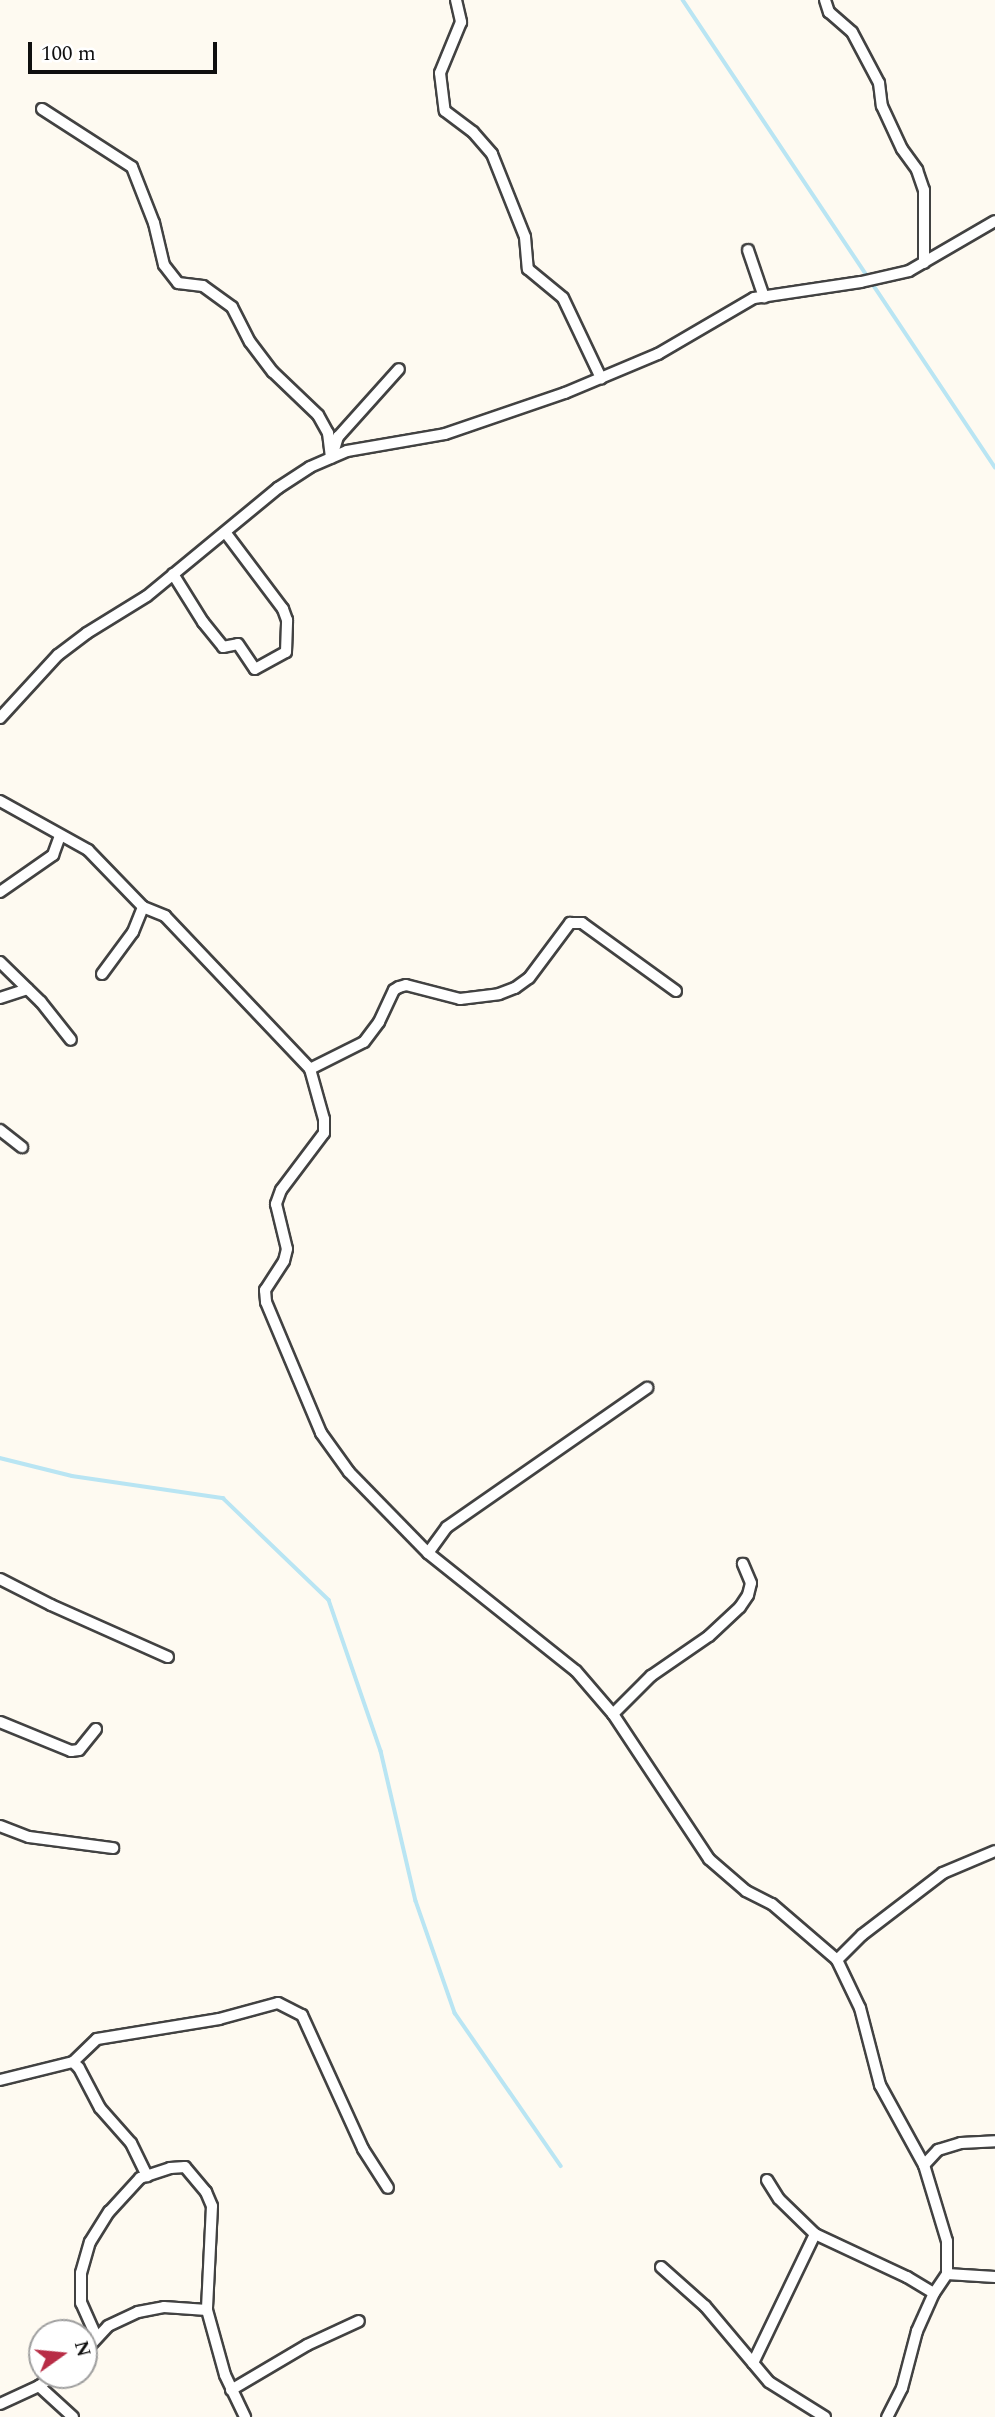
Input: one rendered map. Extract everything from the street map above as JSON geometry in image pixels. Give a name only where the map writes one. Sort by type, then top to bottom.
[{"type":"street","points":[[456,0],[461,22],[440,73],[445,111],[473,132],[492,154],[525,237],[528,269],[563,298],[601,378]]},
{"type":"street","points":[[825,0],[829,12],[852,32],[879,83],[882,106],[902,149],[917,170],[924,190],[924,264]]},
{"type":"street","points":[[42,109],[132,167],[154,223],[164,265],[178,283],[203,286],[232,307],[250,342],[273,372],[318,415],[328,433],[331,458]]},
{"type":"street","points":[[0,718],[58,656],[87,633],[147,596],[278,488],[331,458],[359,448],[445,434],[601,378],[657,354],[754,298],[861,282],[909,271],[995,221]]},
{"type":"street","points":[[748,250],[764,297]]},
{"type":"street","points":[[331,458],[338,438],[399,369]]},
{"type":"street","points":[[173,574],[223,648],[238,643],[255,669],[286,652],[287,620],[283,609],[225,532]]},
{"type":"street","points":[[0,800],[88,850],[143,907],[165,916],[310,1069],[324,1119],[324,1133],[281,1190],[276,1204],[287,1249],[284,1261],[265,1290],[266,1302],[321,1433],[349,1472],[428,1553],[576,1671],[613,1714],[709,1859],[746,1891],[772,1904],[837,1960],[860,2008],[880,2085],[924,2165],[947,2241],[947,2274],[934,2293],[917,2331],[902,2388],[887,2417]]},
{"type":"street","points":[[0,892],[53,855],[60,836]]},
{"type":"street","points":[[102,974],[133,932],[143,907]]},
{"type":"street","points":[[310,1069],[364,1041],[379,1022],[394,990],[399,986],[406,985],[460,999],[499,994],[515,988],[529,978],[570,923],[582,923],[676,991]]},
{"type":"street","points":[[0,961],[28,989],[71,1040]]},
{"type":"street","points":[[0,998],[28,989]]},
{"type":"street","points":[[0,1130],[22,1147]]},
{"type":"street","points":[[428,1553],[447,1527],[647,1388]]},
{"type":"street","points":[[613,1714],[652,1676],[709,1636],[740,1606],[748,1595],[751,1583],[743,1564]]},
{"type":"street","points":[[0,1579],[51,1605],[169,1657]]},
{"type":"street","points":[[0,1722],[71,1751],[79,1749],[96,1729]]},
{"type":"street","points":[[0,1826],[29,1837],[113,1848]]},
{"type":"street","points":[[837,1960],[862,1935],[943,1873],[995,1851]]},
{"type":"street","points":[[0,2080],[73,2062],[97,2039],[219,2019],[278,2003],[302,2015],[363,2149],[388,2188]]},
{"type":"street","points":[[73,2062],[79,2068],[100,2108],[131,2143],[147,2176]]},
{"type":"street","points":[[924,2165],[938,2150],[961,2143],[995,2140]]},
{"type":"street","points":[[88,2319],[81,2303],[80,2273],[90,2242],[109,2212],[140,2178],[185,2167],[206,2192],[212,2206],[207,2310],[231,2390],[245,2417]]},
{"type":"street","points":[[767,2179],[779,2199],[815,2234],[934,2293]]},
{"type":"street","points":[[752,2363],[815,2234]]},
{"type":"street","points":[[661,2267],[705,2305],[769,2382],[825,2417]]},
{"type":"street","points":[[947,2274],[995,2277]]},
{"type":"street","points":[[98,2334],[108,2326],[138,2312],[164,2307],[207,2310]]},
{"type":"street","points":[[231,2390],[307,2345],[359,2321]]},
{"type":"street","points":[[0,2404],[32,2389]]},
{"type":"street","points":[[42,2389],[73,2417]]},
{"type":"waterway","points":[[683,0],[995,467]]},
{"type":"waterway","points":[[0,1458],[72,1476],[223,1498],[329,1600],[381,1751],[416,1901],[455,2013],[561,2166]]}]
